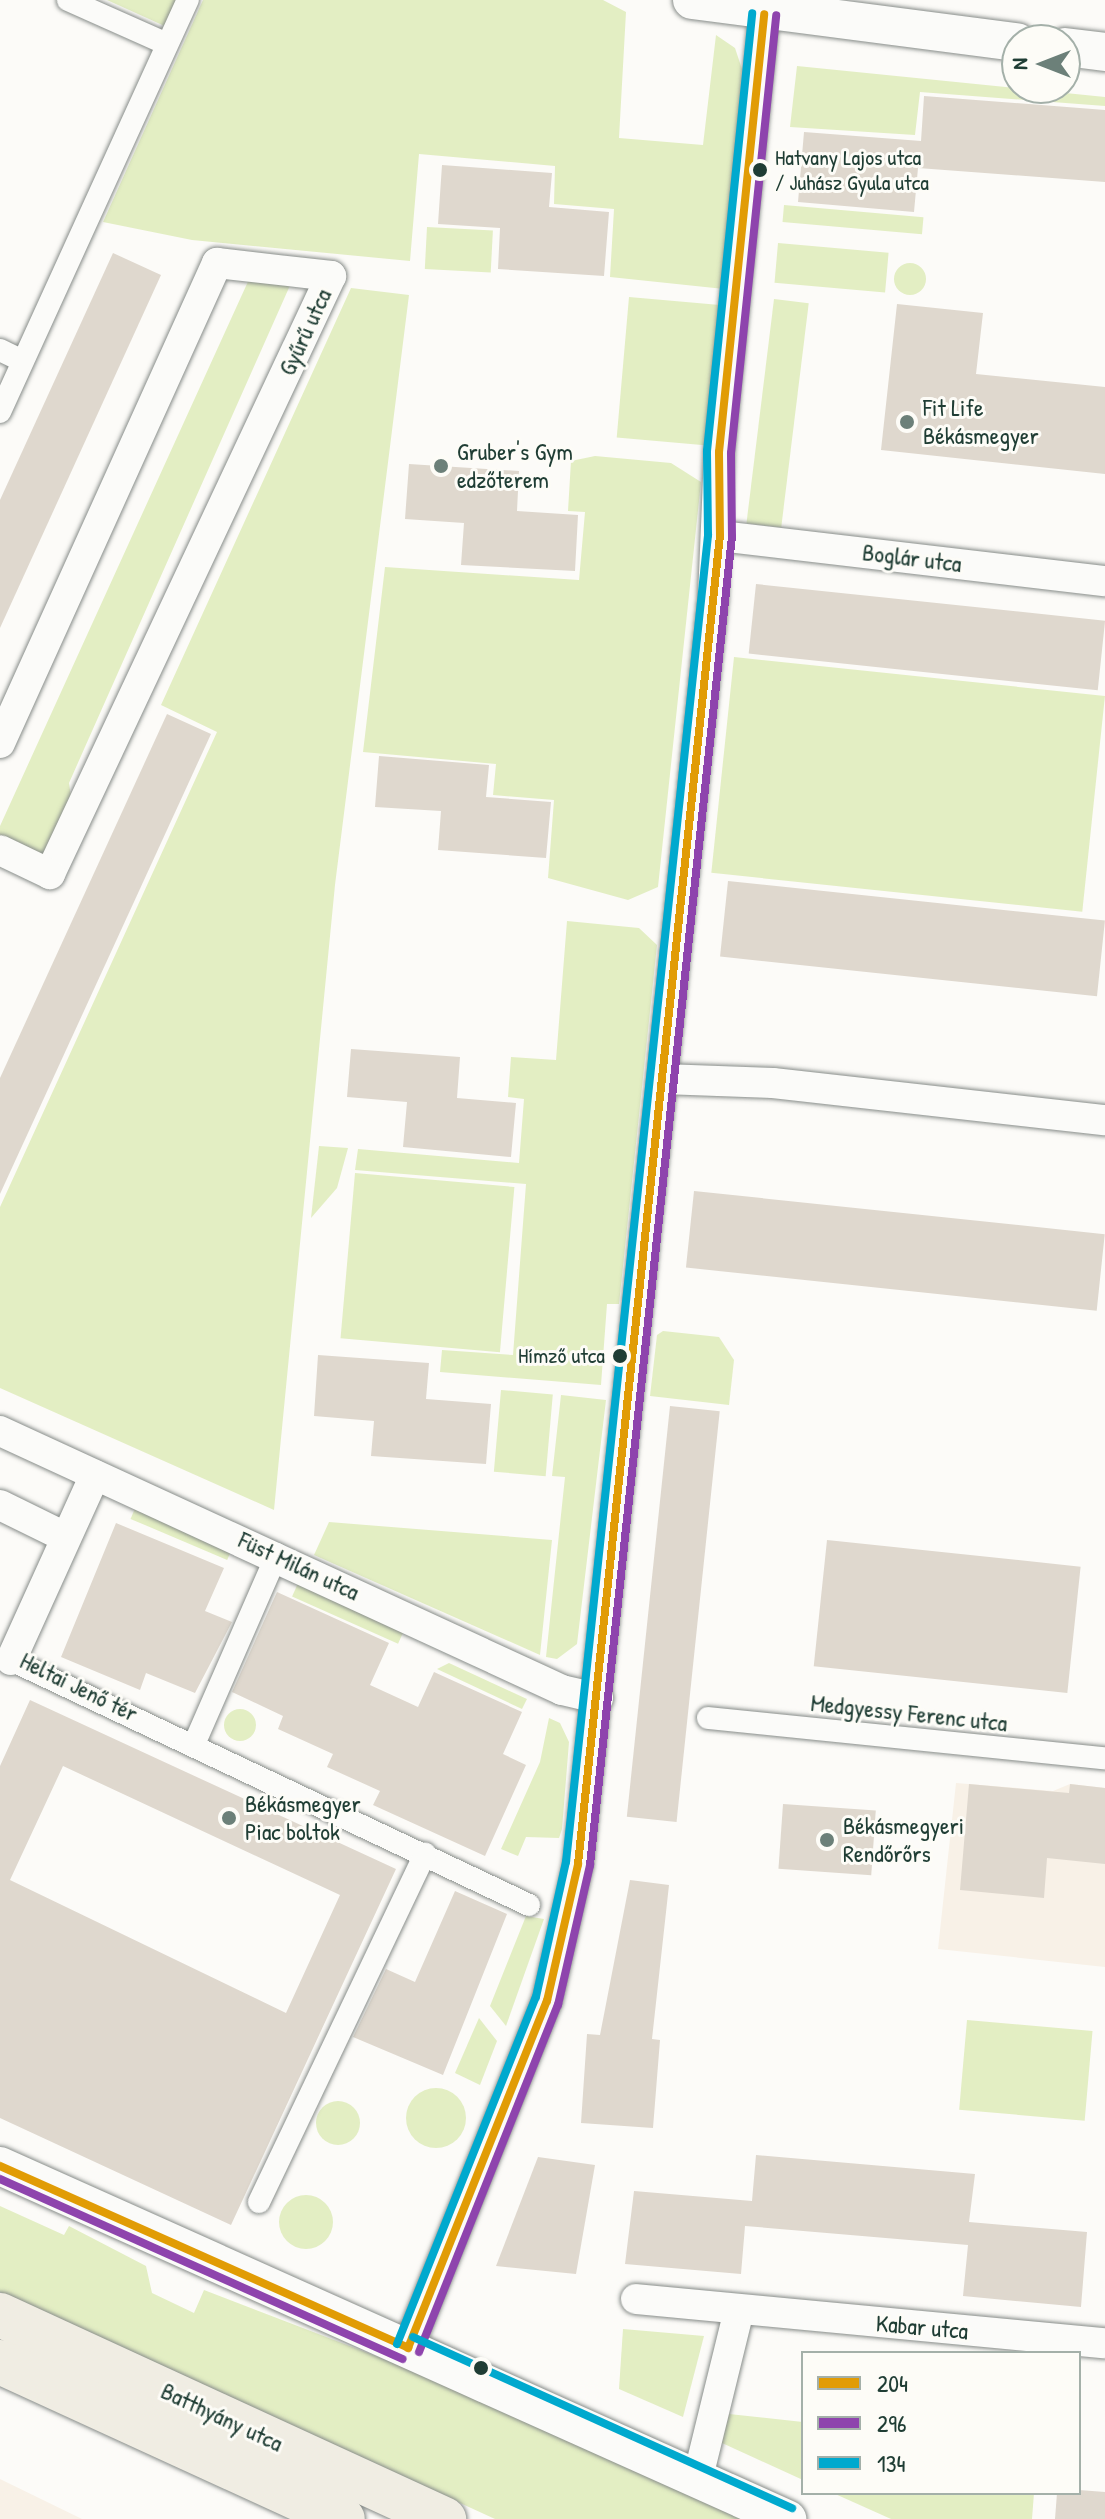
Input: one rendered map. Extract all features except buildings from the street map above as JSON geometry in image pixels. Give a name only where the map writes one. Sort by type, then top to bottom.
[{"type":"main road","name":"Batthyány utca","points":[[0,2315],[444,2519]]},
{"type":"main road","name":"Batthyány utca","points":[[0,2362],[343,2519]]},
{"type":"street","points":[[68,0],[167,44]]},
{"type":"street","points":[[0,412],[188,0]]},
{"type":"street","points":[[692,0],[1001,40]]},
{"type":"street","points":[[408,2348],[547,2001],[578,1864],[720,536],[719,452],[765,7]]},
{"type":"street","points":[[1081,49],[1105,52]]},
{"type":"street","name":"Gyűrű utca","points":[[0,743],[217,263],[331,276],[50,874],[0,850]]},
{"type":"street","points":[[0,350],[23,361]]},
{"type":"street","name":"Boglár utca","points":[[720,536],[1105,581]]},
{"type":"street","points":[[663,1079],[773,1083],[1105,1120]]},
{"type":"street","name":"Füst Milán utca","points":[[0,1431],[277,1554],[552,1686],[598,1698]]},
{"type":"street","name":"Heltai Jenő tér","points":[[95,1475],[11,1660],[195,1742],[529,1905]]},
{"type":"street","points":[[0,1505],[65,1537]]},
{"type":"street","points":[[195,1742],[277,1554]]},
{"type":"street","name":"Medgyessy Ferenc utca","points":[[708,1718],[1105,1758]]},
{"type":"street","points":[[259,2202],[425,1854]]},
{"type":"street","points":[[0,2166],[787,2519]]},
{"type":"street","name":"Kabar utca","points":[[636,2299],[1105,2343]]},
{"type":"street","points":[[698,2477],[739,2310]]},
{"type":"shaded area","points":[[956,1783],[1053,1791],[1070,1784],[1105,1788],[1105,1967],[938,1949]]},
{"type":"shaded area","points":[[0,2479],[82,2519],[0,2519]]},
{"type":"green space","points":[[107,0],[182,0],[169,28]]},
{"type":"green space","points":[[203,0],[603,0],[626,12],[619,138],[703,145],[716,35],[735,48],[742,69],[724,289],[610,277],[614,209],[554,204],[555,166],[419,154],[410,261],[192,240],[103,222]]},
{"type":"green space","points":[[797,66],[1001,87],[1001,98],[920,92],[915,135],[790,127]]},
{"type":"green space","points":[[1081,95],[1105,97],[1105,106],[1079,104]]},
{"type":"green space","points":[[784,205],[923,217],[922,234],[783,222]]},
{"type":"green space","points":[[427,227],[493,230],[491,272],[425,269]]},
{"type":"green space","points":[[778,243],[889,253],[885,293],[775,283]]},
{"type":"green space","points":[[910,263],[921,268],[926,279],[921,290],[910,295],[899,290],[894,279],[899,268]]},
{"type":"green space","points":[[251,275],[292,281],[69,783],[73,811],[52,856],[31,855],[0,841],[0,826]]},
{"type":"green space","points":[[351,288],[409,295],[335,885],[274,1510],[0,1388],[0,1207],[217,732],[161,705]]},
{"type":"green space","points":[[629,297],[723,305],[710,446],[617,437]]},
{"type":"green space","points":[[774,299],[809,303],[781,528],[746,523]]},
{"type":"green space","points":[[595,456],[671,463],[701,482],[658,887],[628,900],[548,878],[554,800],[493,795],[496,764],[363,752],[385,567],[579,580],[585,512],[568,511],[571,461]]},
{"type":"green space","points":[[734,657],[1105,696],[1082,912],[711,873]]},
{"type":"green space","points":[[567,921],[639,928],[657,945],[619,1304],[607,1304],[601,1385],[440,1372],[442,1350],[513,1355],[526,1184],[355,1170],[358,1149],[519,1163],[524,1099],[508,1097],[511,1057],[556,1060]]},
{"type":"green space","points":[[319,1146],[348,1148],[337,1188],[311,1218]]},
{"type":"green space","points":[[355,1173],[514,1187],[500,1352],[341,1338]]},
{"type":"green space","points":[[663,1331],[719,1337],[734,1360],[729,1405],[650,1396],[657,1335]]},
{"type":"green space","points":[[501,1390],[553,1395],[546,1476],[494,1472]]},
{"type":"green space","points":[[561,1395],[606,1400],[577,1644],[557,1659],[546,1657],[565,1477],[552,1476]]},
{"type":"green space","points":[[136,1506],[233,1547],[227,1560],[131,1519]]},
{"type":"green space","points":[[329,1522],[552,1540],[540,1655],[314,1555]]},
{"type":"green space","points":[[299,1581],[405,1628],[398,1644],[292,1597]]},
{"type":"green space","points":[[449,1663],[527,1699],[522,1709],[437,1669]]},
{"type":"green space","points":[[240,1709],[251,1714],[256,1725],[251,1736],[240,1741],[229,1736],[224,1725],[229,1714]]},
{"type":"green space","points":[[549,1718],[560,1723],[569,1742],[562,1829],[559,1838],[526,1837],[518,1856],[501,1849],[540,1762]]},
{"type":"green space","points":[[526,1916],[544,1919],[506,2026],[490,2006]]},
{"type":"green space","points":[[479,2018],[497,2041],[480,2085],[455,2073]]},
{"type":"green space","points":[[967,2020],[1093,2031],[1085,2121],[959,2110]]},
{"type":"green space","points":[[436,2088],[448,2090],[457,2097],[464,2106],[464,2130],[457,2139],[448,2146],[436,2148],[424,2146],[415,2139],[408,2130],[406,2118],[408,2106],[415,2097],[424,2090]]},
{"type":"green space","points":[[338,2101],[353,2108],[360,2123],[353,2138],[338,2145],[323,2138],[316,2123],[323,2108]]},
{"type":"green space","points":[[306,2195],[317,2197],[325,2203],[331,2211],[331,2233],[325,2241],[317,2247],[306,2249],[295,2247],[287,2241],[281,2233],[279,2222],[281,2211],[287,2203],[295,2197]]},
{"type":"green space","points":[[0,2206],[64,2235],[69,2226],[146,2266],[152,2293],[194,2313],[204,2290],[407,2368],[745,2519],[495,2519],[0,2292]]},
{"type":"green space","points":[[623,2329],[704,2336],[683,2417],[619,2389]]},
{"type":"green space","points":[[729,2414],[801,2422],[801,2479],[722,2443]]},
{"type":"green space","points":[[837,2495],[1034,2495],[1032,2519],[891,2519]]},
{"type":"transit line","name":"134","points":[[397,2344],[536,1997],[566,1862],[708,535],[707,451],[752,13]]},
{"type":"transit line","name":"204","points":[[408,2348],[547,2001],[578,1864],[720,536],[719,452],[764,14]]},
{"type":"transit line","name":"296","points":[[419,2352],[558,2005],[590,1865],[732,537],[731,453],[776,15]]},
{"type":"transit line","name":"204","points":[[0,2166],[408,2348]]},
{"type":"transit line","name":"296","points":[[0,2179],[403,2359]]},
{"type":"transit line","name":"134","points":[[413,2337],[792,2508]]},
{"type":"place","name":"Hatvany Lajos utca / Juhász Gyula utca","points":[[760,170]]},
{"type":"place","name":"Fit Life Békásmegyer","points":[[907,422]]},
{"type":"place","name":"Gruber's Gym edzőterem","points":[[441,466]]},
{"type":"place","name":"Hímző utca","points":[[620,1356]]},
{"type":"place","name":"Békásmegyer Piac boltok","points":[[229,1818]]},
{"type":"place","name":"Békásmegyeri Rendőrőrs","points":[[827,1840]]}]
